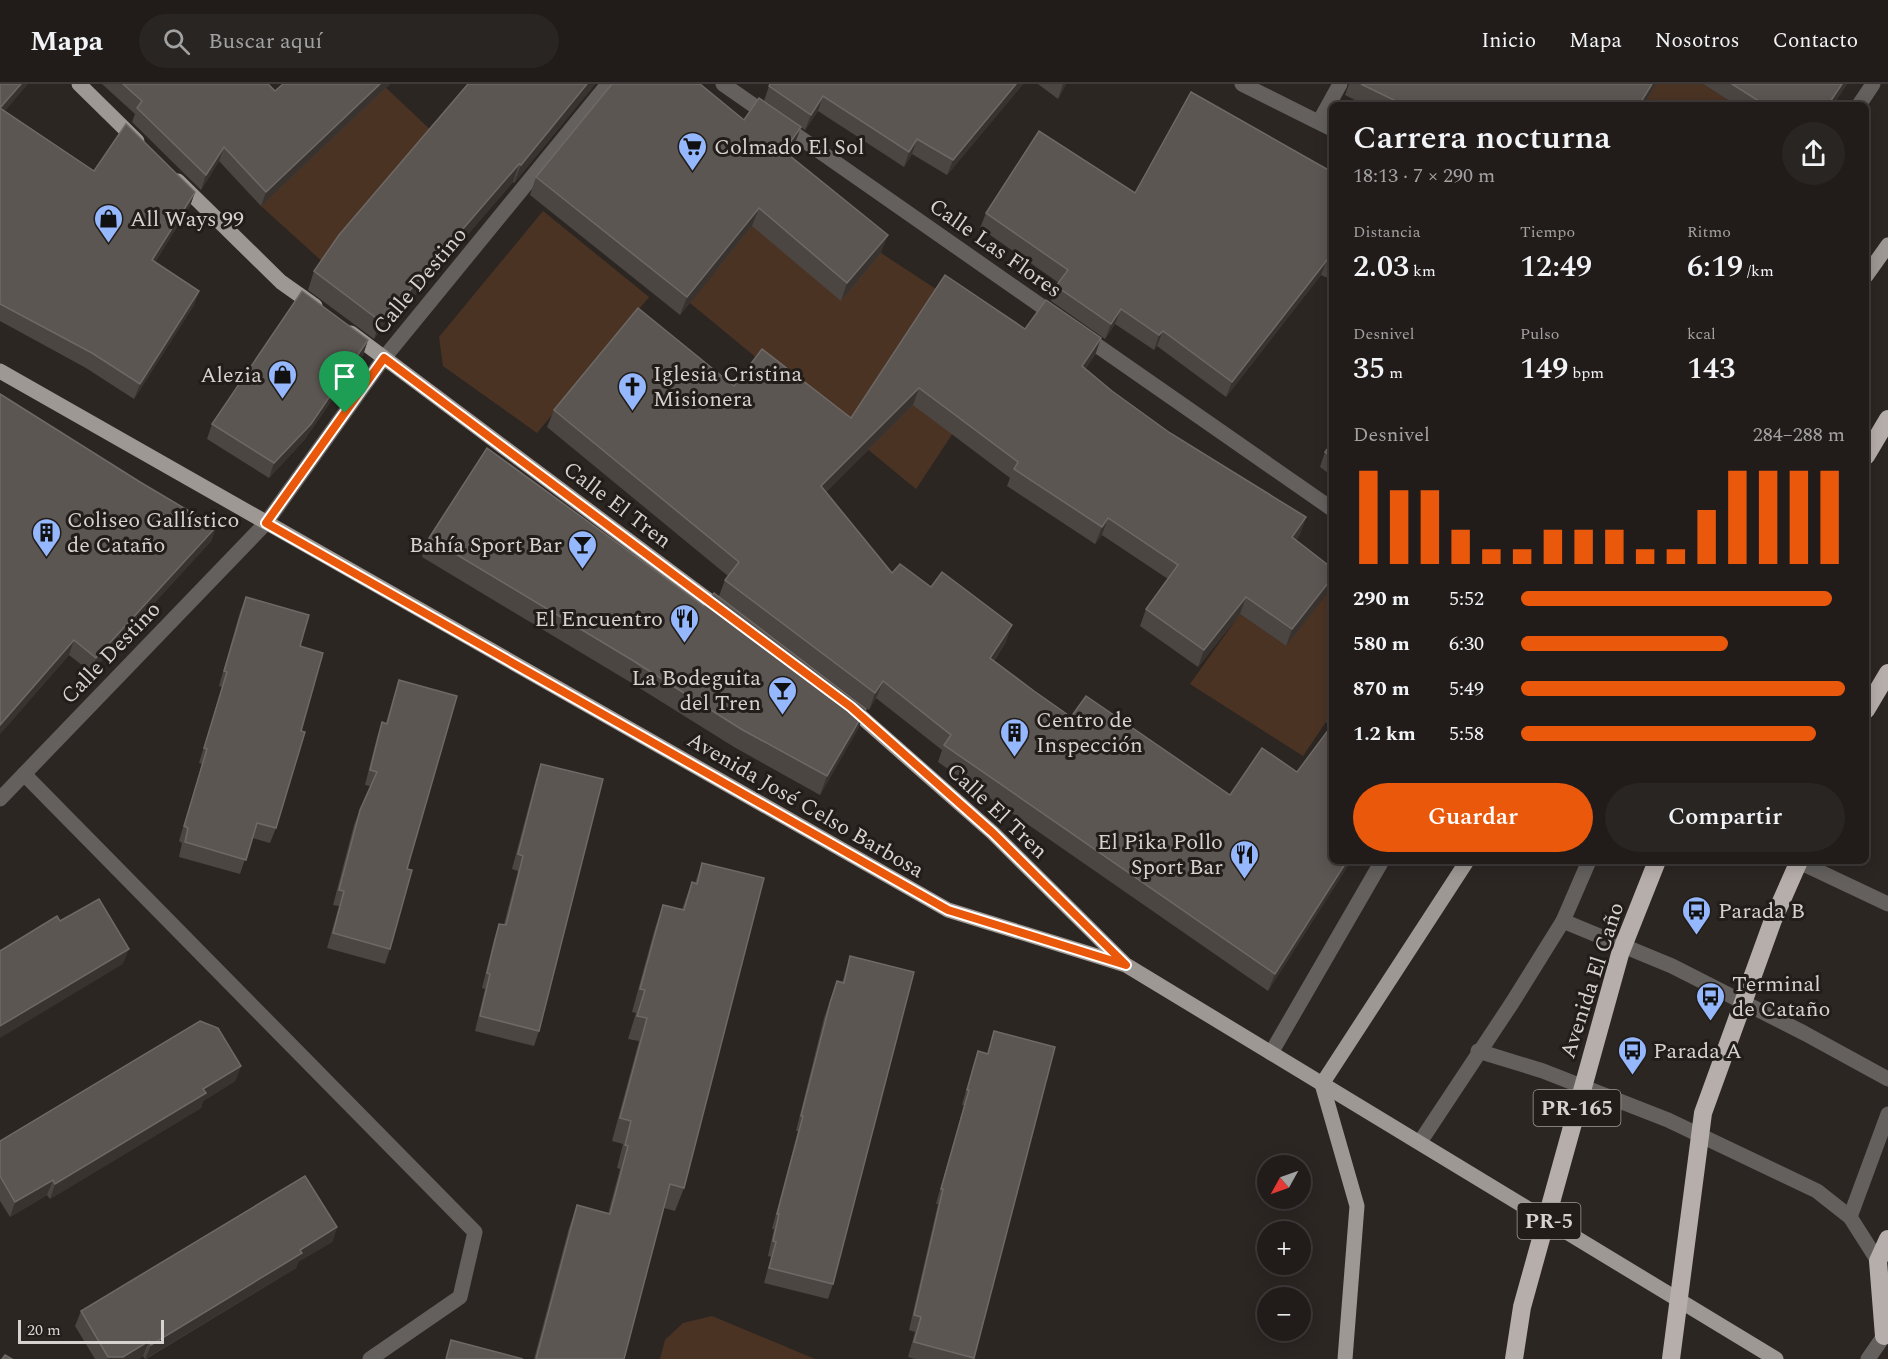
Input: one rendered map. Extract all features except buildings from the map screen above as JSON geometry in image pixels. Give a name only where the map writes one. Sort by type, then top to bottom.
[{"type":"highway","points":[[1869,451],[1888,419]]},
{"type":"highway","points":[[1869,706],[1888,674]]},
{"type":"highway","name":"Avenida El Caño","points":[[1514,1359],[1522,1307],[1620,954],[1656,864]]},
{"type":"highway","points":[[1671,1359],[1703,1113],[1773,920],[1797,864]]},
{"type":"highway","points":[[1886,1333],[1878,1261],[1888,1239]]},
{"type":"main road","points":[[80,84],[147,150]]},
{"type":"main road","name":"Calle El Tren","points":[[164,166],[281,282],[737,621]]},
{"type":"main road","points":[[1869,272],[1888,244]]},
{"type":"main road","name":"Avenida José Celso Barbosa","points":[[0,371],[948,910],[1126,965],[1322,1084]]},
{"type":"main road","name":"Calle El Tren","points":[[832,693],[851,707],[993,833],[1126,965]]},
{"type":"main road","points":[[1346,1359],[1358,1206],[1322,1084],[1465,864]]},
{"type":"main road","name":"PR-5","points":[[1322,1084],[1776,1359]]},
{"type":"street","name":"Calle Destino","points":[[0,799],[266,523],[384,358],[608,84]]},
{"type":"street","name":"Calle Las Flores","points":[[723,84],[1329,507]]},
{"type":"street","points":[[1242,84],[1326,125]]},
{"type":"street","points":[[1334,102],[1340,84]]},
{"type":"street","points":[[1861,102],[1873,84]]},
{"type":"street","points":[[24,774],[475,1232],[460,1297],[370,1359]]},
{"type":"street","points":[[1271,1053],[1380,864]]},
{"type":"street","points":[[1420,1142],[1563,921],[1588,864]]},
{"type":"street","points":[[1804,864],[1888,904]]},
{"type":"street","points":[[1563,921],[1672,966],[1803,1032],[1888,1079]]},
{"type":"street","points":[[1478,1051],[1543,1071],[1668,1120],[1817,1191],[1850,1217],[1878,1261]]},
{"type":"street","points":[[1850,1217],[1888,1114]]},
{"type":"street","points":[[1868,1359],[1886,1333]]},
{"type":"shaded area","points":[[1656,84],[1703,84],[1731,102],[1645,102]]},
{"type":"shaded area","points":[[385,87],[435,134],[324,263],[261,206]]},
{"type":"shaded area","points":[[543,211],[649,297],[537,433],[443,366],[439,337]]},
{"type":"shaded area","points":[[742,218],[881,253],[939,291],[953,433],[916,489],[690,303],[716,271]]},
{"type":"shaded area","points":[[1329,591],[1329,717],[1303,756],[1190,684],[1240,614],[1286,646]]},
{"type":"shaded area","points":[[712,1316],[815,1359],[660,1359],[665,1340],[683,1323]]},
{"type":"place","name":"Colmado El Sol","points":[[693,172]]},
{"type":"place","name":"All Ways 99","points":[[109,244]]},
{"type":"place","name":"Alezia","points":[[283,400]]},
{"type":"place","name":"Iglesia Cristina Misionera","points":[[632,412]]},
{"type":"place","name":"Coliseo Gallístico de Cataño","points":[[46,558]]},
{"type":"place","name":"Bahía Sport Bar","points":[[583,570]]},
{"type":"place","name":"El Encuentro","points":[[684,644]]},
{"type":"place","name":"La Bodeguita del Tren","points":[[782,716]]},
{"type":"place","name":"Centro de Inspección","points":[[1015,758]]},
{"type":"place","name":"El Pika Pollo Sport Bar","points":[[1244,880]]},
{"type":"place","name":"Parada B","points":[[1697,936]]},
{"type":"place","name":"Terminal de Cataño","points":[[1711,1022]]},
{"type":"place","name":"Parada A","points":[[1632,1076]]},
{"type":"route","points":[[384,358],[851,707],[993,833],[1126,965],[948,910],[266,523],[345,413],[384,358]]}]
